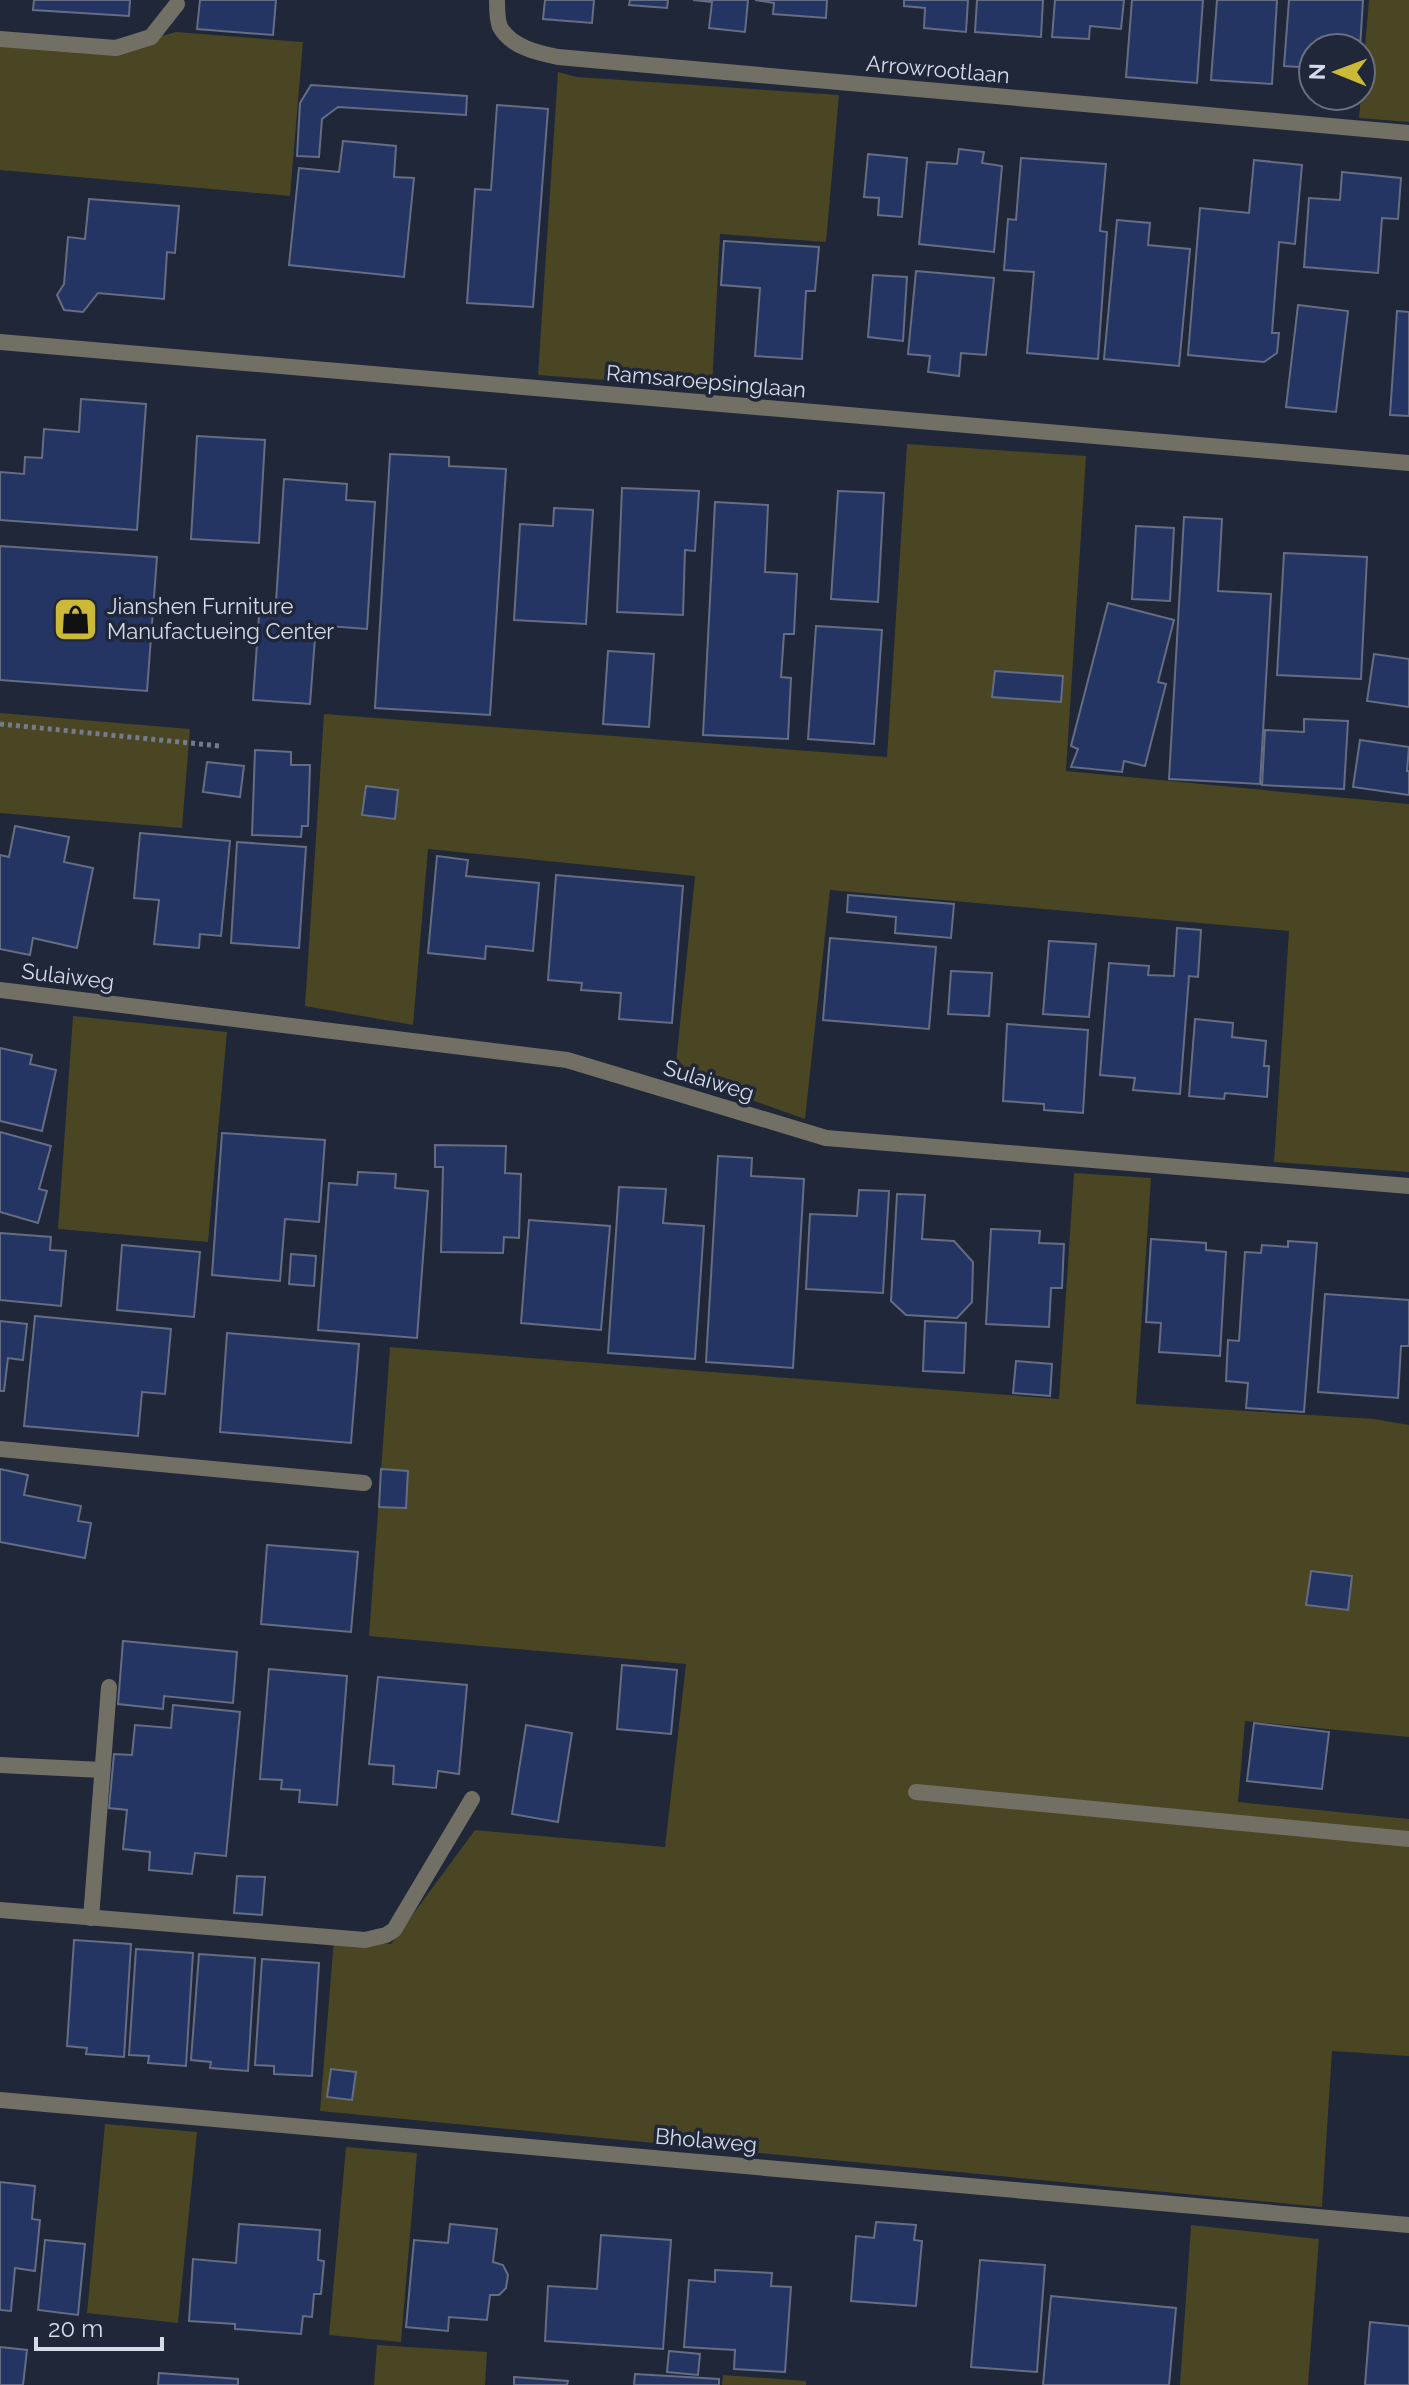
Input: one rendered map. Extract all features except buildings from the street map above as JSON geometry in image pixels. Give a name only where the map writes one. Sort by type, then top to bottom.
[{"type":"street","name":"Arrowrootlaan","points":[[497,0],[500,26],[513,40],[531,51],[558,57],[1409,133]]},
{"type":"street","points":[[0,39],[116,48],[151,37],[177,4]]},
{"type":"street","name":"Ramsaroepsinglaan","points":[[0,342],[1409,463]]},
{"type":"street","name":"Sulaiweg","points":[[0,990],[567,1060],[826,1138],[1409,1186]]},
{"type":"street","points":[[0,1449],[364,1483]]},
{"type":"street","points":[[91,1918],[109,1687]]},
{"type":"street","points":[[0,1765],[102,1770]]},
{"type":"street","points":[[916,1792],[1409,1839]]},
{"type":"street","points":[[0,1910],[365,1940],[394,1930],[472,1799]]},
{"type":"street","name":"Bholaweg","points":[[0,2100],[1409,2225]]},
{"type":"path","points":[[0,724],[220,746]]},
{"type":"shaded area","points":[[1369,0],[1409,0],[1409,122],[1359,118],[1360,112],[1377,112],[1377,32],[1366,32]]},
{"type":"shaded area","points":[[176,32],[303,42],[290,196],[0,170],[0,37],[122,47]]},
{"type":"shaded area","points":[[558,72],[577,77],[839,95],[826,242],[720,234],[712,388],[538,375]]},
{"type":"shaded area","points":[[907,444],[1086,456],[1066,771],[1409,804],[1409,1172],[1274,1162],[1289,931],[830,890],[805,1119],[675,1073],[695,876],[428,849],[413,1025],[305,1006],[324,714],[887,757]]},
{"type":"shaded area","points":[[0,713],[190,729],[182,828],[0,813]]},
{"type":"shaded area","points":[[73,1016],[227,1032],[208,1242],[58,1229]]},
{"type":"shaded area","points":[[1074,1173],[1151,1178],[1136,1404],[1374,1419],[1409,1425],[1409,1737],[1245,1721],[1238,1802],[1409,1819],[1409,2056],[1332,2051],[1322,2207],[320,2111],[334,1939],[391,1944],[475,1830],[665,1847],[686,1664],[369,1636],[390,1347],[1059,1399]]},
{"type":"shaded area","points":[[105,2124],[197,2132],[178,2323],[87,2313]]},
{"type":"shaded area","points":[[346,2147],[417,2153],[401,2342],[329,2335]]},
{"type":"shaded area","points":[[1191,2225],[1319,2239],[1308,2385],[1180,2385]]},
{"type":"shaded area","points":[[377,2345],[487,2352],[485,2385],[374,2385]]},
{"type":"shaded area","points":[[723,2375],[806,2381],[806,2385],[722,2385]]},
{"type":"place","name":"Jianshen Furniture Manufactueing Center","points":[[76,619]]}]
